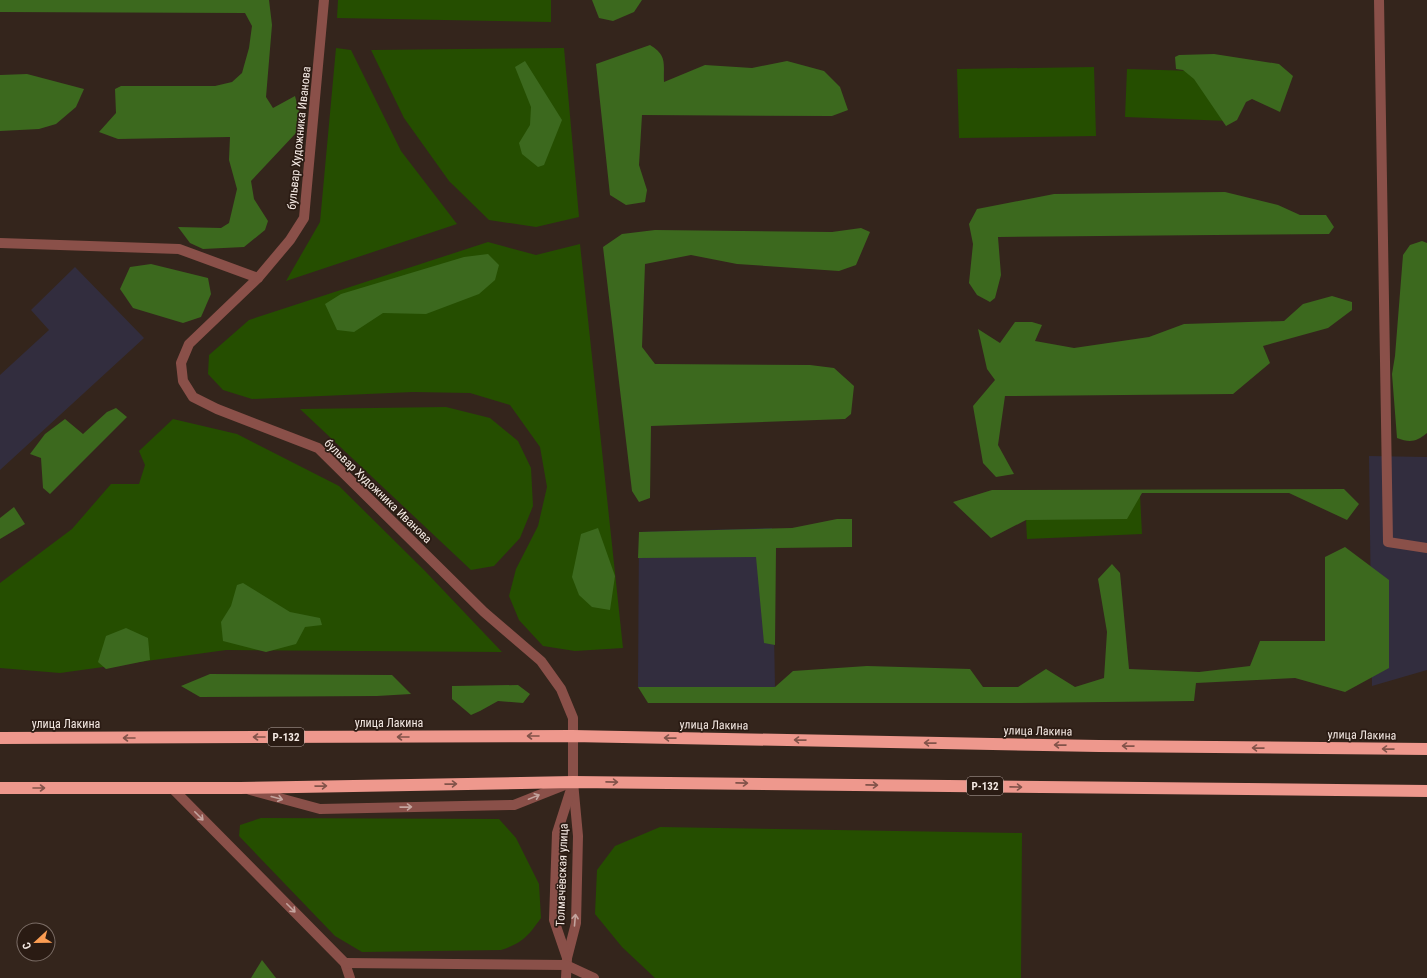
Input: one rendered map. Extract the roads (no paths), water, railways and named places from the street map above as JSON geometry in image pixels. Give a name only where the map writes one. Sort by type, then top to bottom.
[{"type":"highway","name":"улица Лакина","points":[[0,738],[572,736],[1091,746],[1427,749]]},
{"type":"highway","name":"Р-132","points":[[0,788],[240,788],[573,782],[1427,791]]},
{"type":"street","name":"бульвар Художника Иванова","points":[[324,0],[304,218],[290,240],[258,278],[189,344],[181,363],[183,381],[193,397],[318,448],[484,612],[540,661],[561,689],[573,718],[573,782]]},
{"type":"street","points":[[1378,0],[1388,542],[1427,548]]},
{"type":"street","points":[[0,243],[179,249],[258,278]]},
{"type":"street","points":[[240,788],[320,809],[328,809],[514,805],[573,782]]},
{"type":"street","name":"Толмачёвская улица","points":[[567,962],[554,920],[557,833],[573,782]]},
{"type":"street","name":"Толмачёвская улица","points":[[566,978],[567,962],[576,923],[578,836],[573,782]]},
{"type":"street","points":[[172,788],[345,963],[350,978]]},
{"type":"street","points":[[345,963],[567,962],[594,978]]}]
